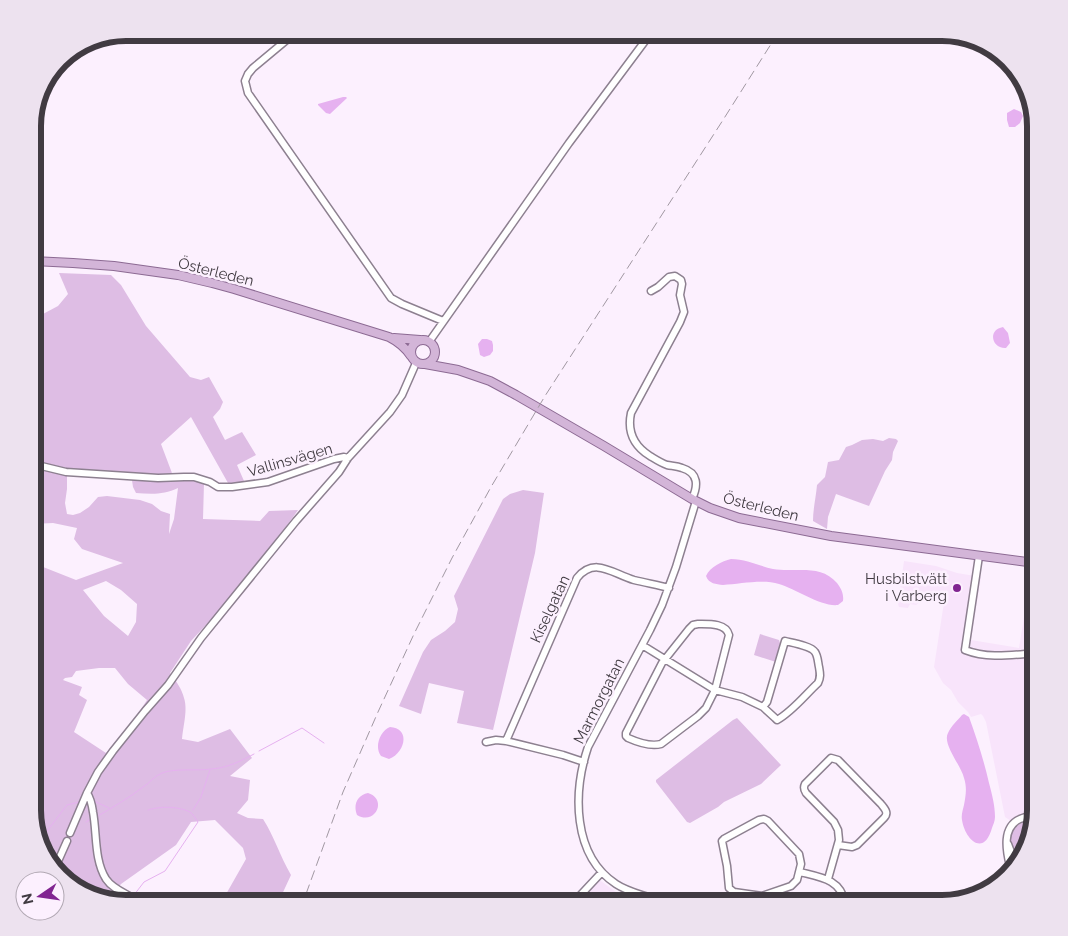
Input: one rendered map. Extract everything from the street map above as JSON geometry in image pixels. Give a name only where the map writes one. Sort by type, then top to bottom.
[{"type":"main road","name":"Österleden","points":[[41,261],[114,266],[178,275],[234,289],[387,337],[406,348],[416,363],[454,369],[490,382],[516,395],[694,500],[710,508],[732,515],[840,538],[1027,562]]},
{"type":"main road","name":"Österleden","points":[[387,337],[425,341],[433,344],[443,362],[454,369]]},
{"type":"main road","points":[[411,356],[411,347],[416,342],[425,341]]},
{"type":"main road","points":[[425,364],[433,360],[435,350]]},
{"type":"street","points":[[285,41],[250,71],[245,81],[248,93],[391,298],[443,320]]},
{"type":"street","points":[[425,341],[443,320],[644,41]]},
{"type":"street","name":"Marmorgatan","points":[[645,895],[617,885],[602,872],[592,859],[585,843],[580,821],[579,789],[588,747],[650,630],[669,588],[697,486],[694,476],[689,471],[665,464],[644,452],[635,444],[630,432],[632,413],[684,312],[680,295],[682,284],[680,278],[675,276],[669,277],[651,291]]},
{"type":"street","name":"Vallinsvägen","points":[[41,466],[66,472],[158,478],[194,477],[210,482],[218,487],[268,482],[334,459],[348,458],[383,421],[397,403],[416,363]]},
{"type":"street","points":[[70,833],[98,772],[113,751],[168,685],[201,638],[296,521],[339,472],[348,458]]},
{"type":"street","points":[[979,556],[965,650],[995,656],[1027,654]]},
{"type":"street","name":"Kiselgatan","points":[[506,741],[581,572],[592,567],[600,567],[634,580],[669,588]]},
{"type":"street","points":[[693,625],[722,626],[726,628],[729,635],[715,690],[703,712],[661,744],[650,745],[626,736],[665,659],[693,625]]},
{"type":"street","points":[[642,645],[715,690],[742,697],[763,707],[778,720],[820,680],[815,651],[808,647],[785,641],[767,702],[763,707]]},
{"type":"street","points":[[486,742],[506,741],[584,762]]},
{"type":"street","points":[[828,879],[838,845],[839,835],[837,827],[806,793],[804,787],[831,758],[838,760],[886,810],[884,818],[857,845],[852,847],[838,845]]},
{"type":"street","points":[[87,793],[94,816],[100,868],[106,880],[126,895]]},
{"type":"street","points":[[1008,862],[1006,846],[1010,828],[1015,822],[1026,817]]},
{"type":"street","points":[[752,895],[734,892],[729,888],[722,841],[759,820],[766,820],[799,854],[801,860],[797,880],[793,884],[767,895]]},
{"type":"street","points":[[1007,840],[1013,854]]},
{"type":"street","points":[[59,861],[67,841]]},
{"type":"street","points":[[581,895],[602,872]]},
{"type":"street","points":[[800,872],[828,879],[843,895]]},
{"type":"shaded area","points":[[343,97],[347,98],[330,114],[326,113],[318,105],[318,104]]},
{"type":"shaded area","points":[[1014,109],[1021,112],[1023,116],[1020,123],[1015,127],[1009,127],[1007,113]]},
{"type":"shaded area","points":[[59,273],[111,275],[121,285],[146,326],[190,377],[201,380],[209,377],[223,402],[213,417],[225,440],[242,432],[256,455],[237,465],[244,481],[228,483],[191,417],[161,444],[175,481],[192,480],[204,483],[203,519],[260,521],[269,511],[298,510],[274,544],[218,612],[191,641],[170,673],[180,688],[185,703],[182,739],[198,742],[230,729],[252,758],[230,776],[250,780],[248,800],[237,813],[248,818],[263,819],[291,875],[282,895],[226,895],[246,859],[243,848],[215,820],[191,822],[176,845],[121,884],[113,893],[94,888],[79,880],[66,870],[50,847],[41,815],[41,566],[76,580],[123,563],[82,549],[74,539],[77,528],[53,523],[41,524],[41,313],[58,306],[68,294]],"holes":[[[67,468],[131,474],[136,493],[152,494],[178,488],[174,519],[169,534],[170,514],[140,500],[107,496],[98,497],[80,513],[67,514],[65,503]],[[106,581],[121,590],[137,604],[136,622],[128,636],[104,616],[83,590]],[[115,668],[128,684],[147,700],[134,720],[106,753],[74,732],[87,700],[79,695],[82,687],[63,680],[72,677],[76,671]]]},
{"type":"shaded area","points":[[1003,327],[1008,333],[1010,343],[1006,348],[997,346],[993,339],[995,332]]},
{"type":"shaded area","points":[[482,339],[492,341],[493,345],[493,351],[490,355],[484,357],[480,355],[478,344]]},
{"type":"shaded area","points":[[889,438],[898,441],[892,460],[869,506],[836,494],[828,517],[827,529],[813,521],[817,485],[825,477],[828,462],[839,460],[846,447],[862,440],[873,439],[883,441]]},
{"type":"shaded area","points":[[523,490],[544,493],[535,553],[493,730],[457,723],[464,691],[429,683],[421,714],[399,706],[423,652],[431,640],[455,622],[458,609],[454,596],[503,499],[510,494]]},
{"type":"shaded area","points":[[731,559],[747,561],[773,569],[807,570],[823,573],[830,577],[841,589],[843,601],[838,605],[831,605],[808,597],[786,586],[773,583],[759,582],[723,585],[709,581],[706,576],[713,567]]},
{"type":"shaded area","points":[[904,561],[936,566],[957,573],[981,577],[971,640],[1019,648],[1027,599],[1026,821],[1017,825],[1005,817],[986,722],[983,716],[981,714],[971,717],[958,702],[951,690],[943,683],[934,667],[945,596],[932,594],[916,605],[910,604],[908,608],[899,607]]},
{"type":"shaded area","points":[[760,634],[779,640],[781,646],[776,662],[754,655]]},
{"type":"shaded area","points":[[964,714],[969,717],[978,742],[992,796],[995,817],[989,837],[980,843],[971,839],[964,827],[962,816],[966,794],[965,781],[947,738],[951,728]]},
{"type":"shaded area","points":[[737,718],[781,765],[761,784],[724,802],[690,823],[687,822],[656,780]]},
{"type":"shaded area","points":[[390,727],[397,728],[401,732],[403,741],[399,752],[389,759],[381,756],[378,744],[383,732]]},
{"type":"shaded area","points":[[368,793],[374,796],[377,801],[377,810],[369,817],[357,815],[357,801],[361,796]]},
{"type":"shaded area","points":[[1025,822],[1020,842],[1015,851],[1011,844],[1011,833],[1013,829]]},
{"type":"shaded area","points":[[598,879],[623,895],[584,895]]},
{"type":"waterway","points":[[259,751],[302,728],[324,743]]},
{"type":"waterway","points":[[98,816],[167,771],[206,770],[223,767],[239,762],[254,754]]},
{"type":"waterway","points":[[193,810],[201,797],[210,770]]},
{"type":"waterway","points":[[94,801],[109,808]]},
{"type":"waterway","points":[[45,834],[67,805],[79,802]]},
{"type":"waterway","points":[[134,895],[144,882],[165,871],[198,822],[190,812],[180,809],[163,807],[148,810]]},
{"type":"waterway","points":[[86,822],[91,819]]},
{"type":"railway","points":[[306,894],[343,792],[414,634],[452,558],[491,487],[545,396],[773,41]]},
{"type":"place","name":"Husbilstvätt i Varberg","points":[[957,588]]}]
